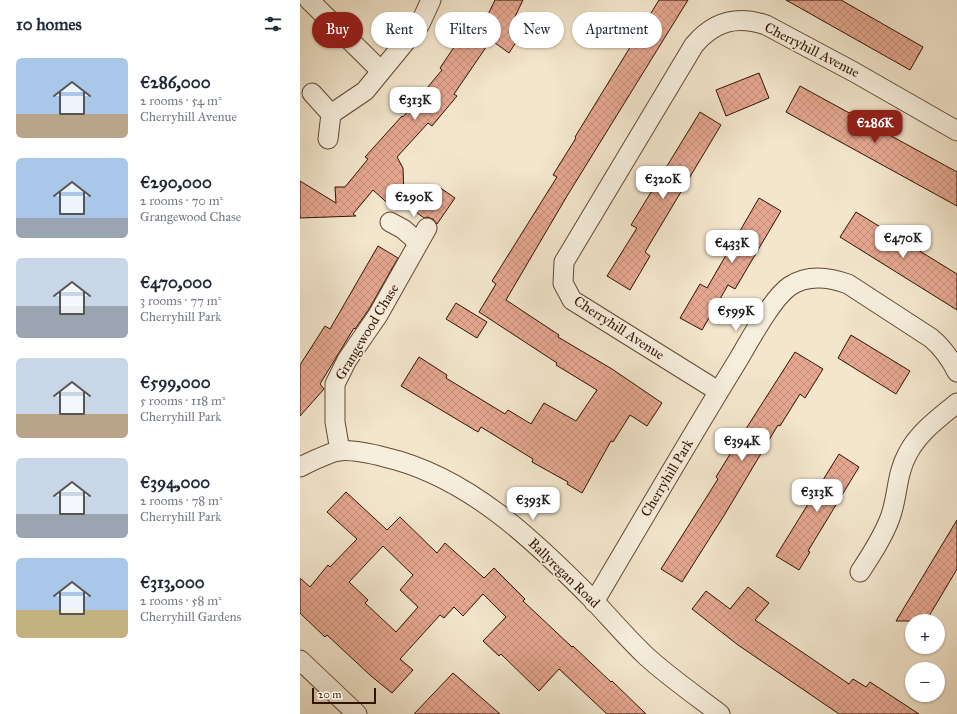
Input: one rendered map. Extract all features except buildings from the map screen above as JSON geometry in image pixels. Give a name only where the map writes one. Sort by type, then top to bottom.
[{"type":"street","points":[[309,0],[381,71]]},
{"type":"street","points":[[331,114],[365,91],[420,24],[431,0]]},
{"type":"street","name":"Cherryhill Avenue","points":[[718,391],[572,300],[563,283],[564,262],[694,45],[715,27],[731,21],[743,20],[766,25],[854,72],[957,131]]},
{"type":"street","points":[[312,93],[331,114],[328,139]]},
{"type":"street","name":"Grangewood Chase","points":[[340,451],[336,422],[335,384],[347,360],[378,316],[422,235],[403,229],[390,222]]},
{"type":"street","name":"Cherryhill Park","points":[[594,602],[718,391],[762,321],[777,300],[790,286],[803,279],[818,277],[835,279],[848,284],[931,338],[942,348],[951,360],[957,372]]},
{"type":"street","points":[[860,572],[880,539],[890,518],[900,472],[908,453],[920,435],[957,403]]},
{"type":"street","name":"Ballyregan Road","points":[[300,467],[309,462],[340,451],[371,454],[405,461],[443,478],[469,493],[511,523],[547,554],[646,656],[720,714]]},
{"type":"street","points":[[300,660],[358,714]]}]
